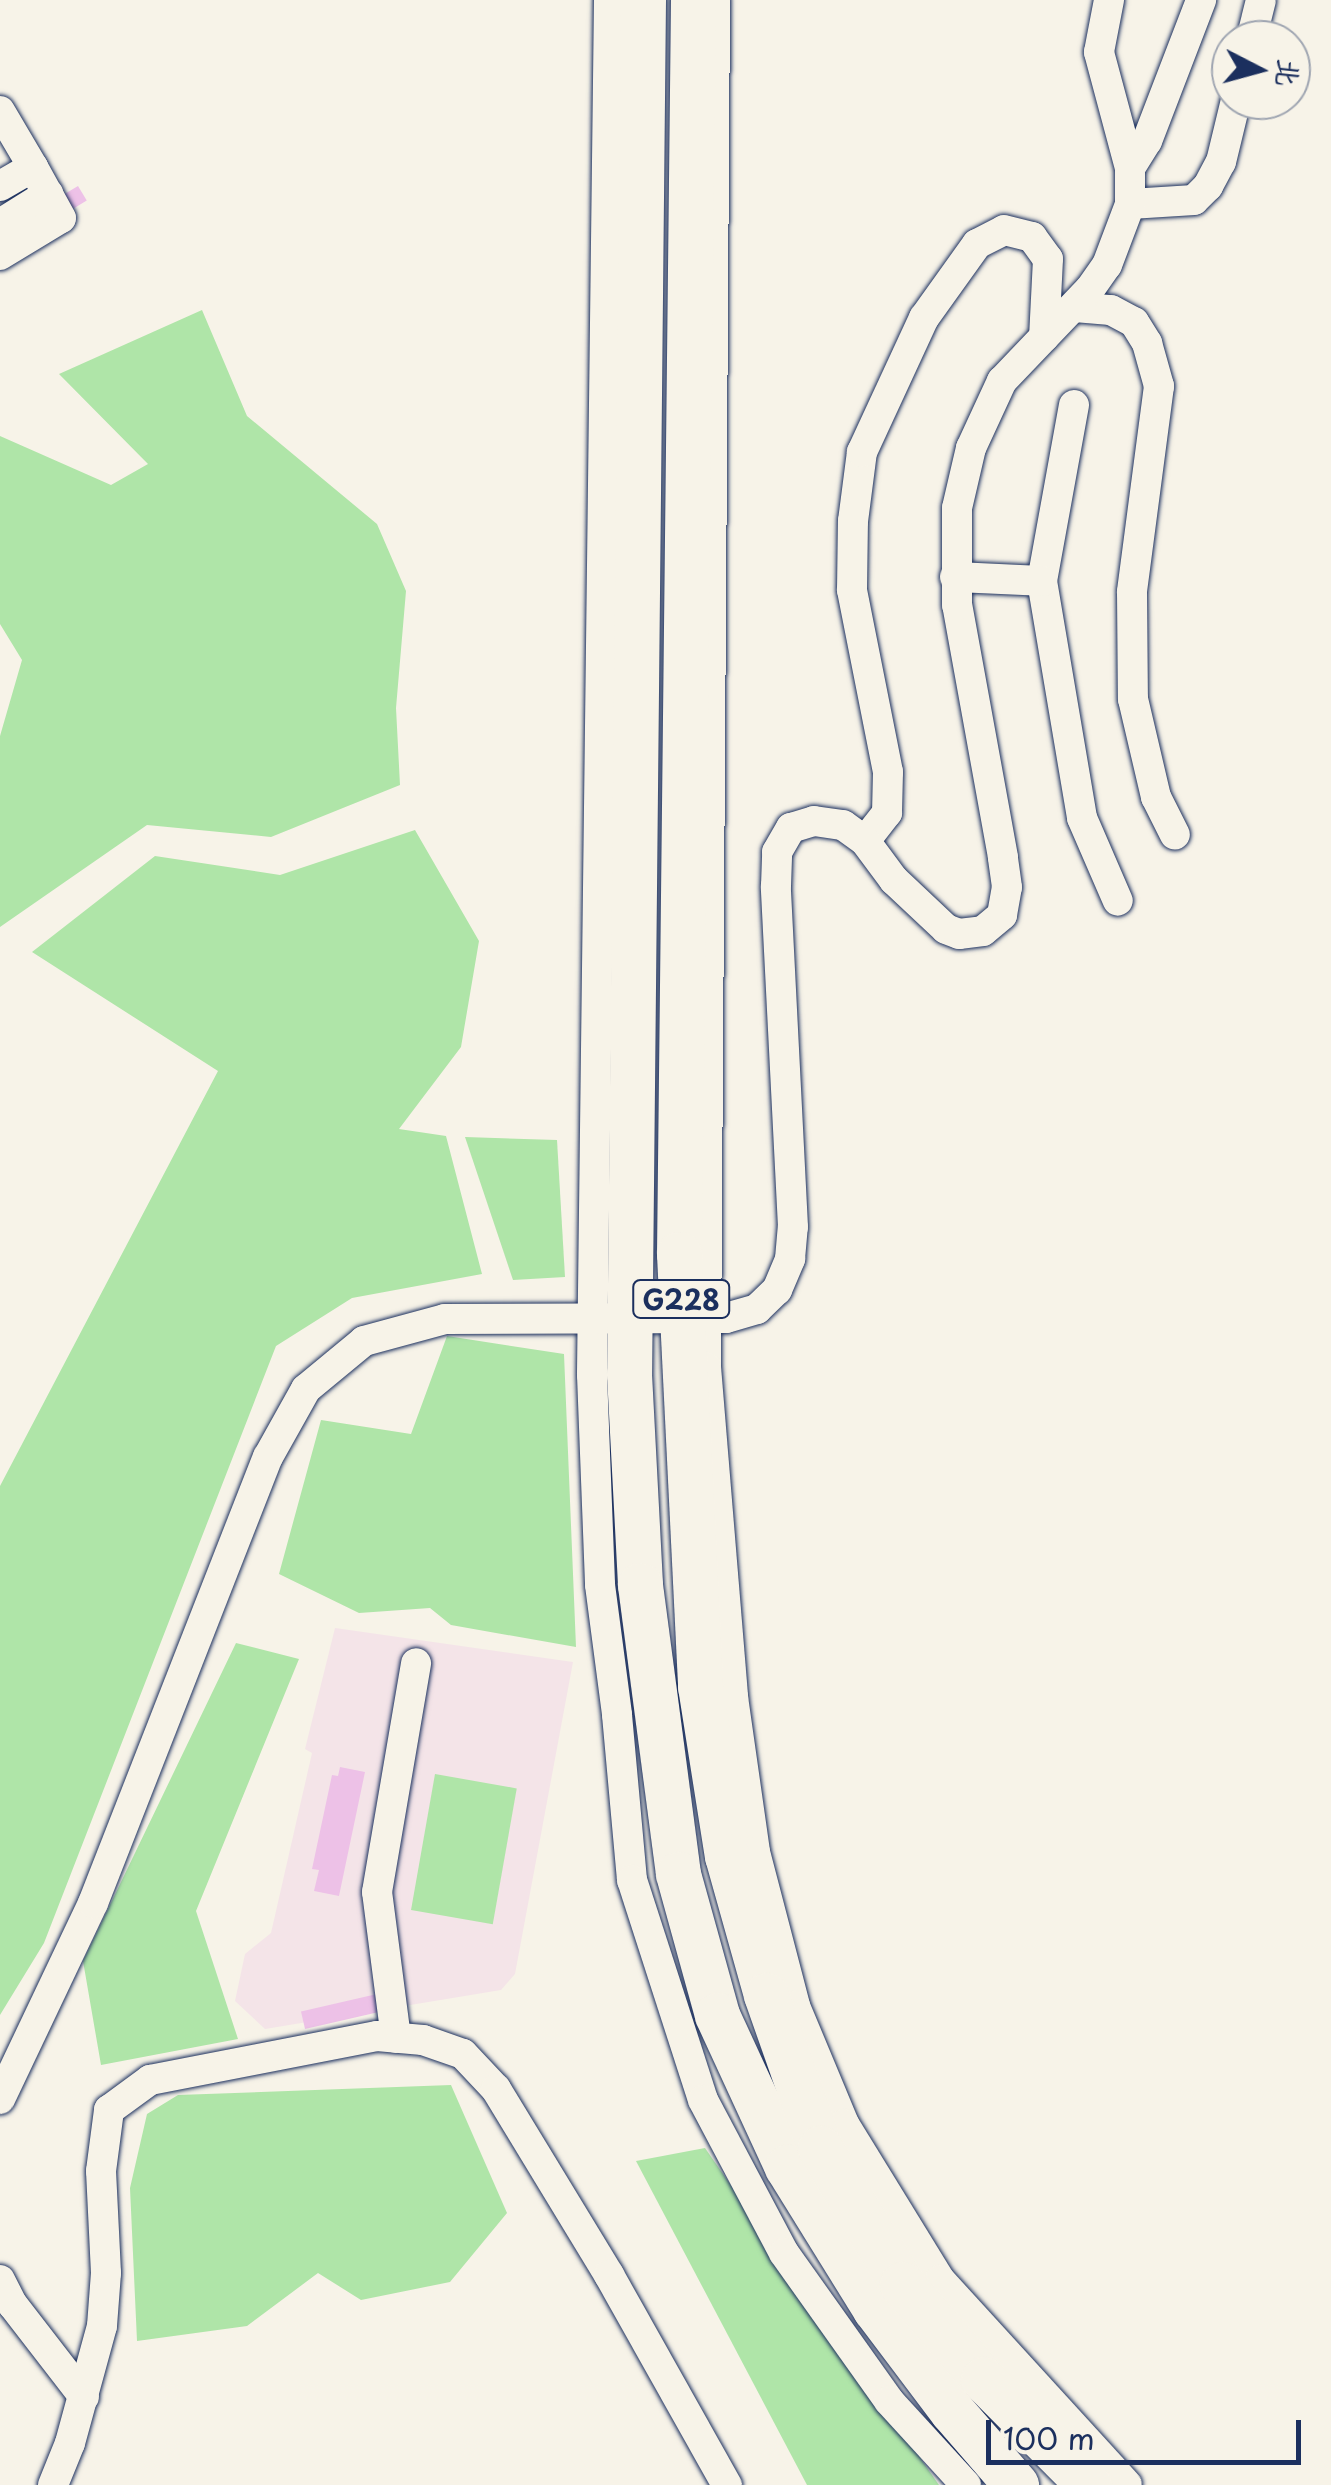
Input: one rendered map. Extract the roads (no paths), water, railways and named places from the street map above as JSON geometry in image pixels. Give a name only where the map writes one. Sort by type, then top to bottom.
[{"type":"highway","name":"G228","points":[[643,0],[610,1318],[652,1694],[678,1874],[717,2015],[787,2167],[875,2309],[952,2411],[1016,2485]]},
{"type":"highway","points":[[678,0],[678,82],[690,196]]},
{"type":"highway","name":"G228","points":[[693,0],[690,196],[694,1318],[700,1686],[728,1856],[766,1996],[820,2148],[902,2284],[983,2379],[1089,2485]]},
{"type":"street","points":[[608,0],[610,1318],[600,1585],[618,1715],[632,1880],[702,2100],[784,2252],[889,2400],[966,2485]]},
{"type":"street","points":[[716,0],[694,1318],[733,1697],[756,1852],[795,2006],[844,2124],[940,2280],[1126,2485]]},
{"type":"street","points":[[0,2100],[92,1904],[268,1457],[306,1390],[364,1341],[445,1319],[694,1318],[757,1309],[776,1290],[790,1259],[793,1228],[777,852],[791,828],[814,821],[843,826],[864,841],[894,880],[946,929],[960,934],[983,931],[1002,915],[1007,887],[1003,858],[955,577],[956,508],[971,448],[1002,382],[1074,307],[1107,264],[1130,204],[1130,168],[1099,52],[1109,0]]},
{"type":"street","points":[[1130,168],[1147,142],[1201,0]]},
{"type":"street","points":[[0,111],[61,218],[0,255]]},
{"type":"street","points":[[1130,204],[1194,200],[1208,186],[1220,162],[1231,120]]},
{"type":"street","points":[[0,186],[32,167]]},
{"type":"street","points":[[0,224],[48,194]]},
{"type":"street","points":[[864,841],[887,813],[888,772],[852,590],[862,452],[924,318],[978,244],[1004,230],[1032,237],[1048,260],[1044,337]]},
{"type":"street","points":[[1074,307],[1111,310],[1134,322],[1147,343],[1159,386],[1132,592],[1133,700],[1156,797],[1175,836]]},
{"type":"street","points":[[1074,405],[1042,581],[1082,818],[1118,901]]},
{"type":"street","points":[[955,577],[1042,581]]},
{"type":"street","points":[[396,2038],[377,1892],[416,1663]]},
{"type":"street","points":[[53,2485],[84,2397],[102,2326],[106,2273],[101,2171],[109,2110],[150,2080],[377,2036],[423,2040],[463,2054],[496,2089],[609,2274],[726,2485]]},
{"type":"street","points":[[0,2280],[13,2305],[84,2397]]}]
